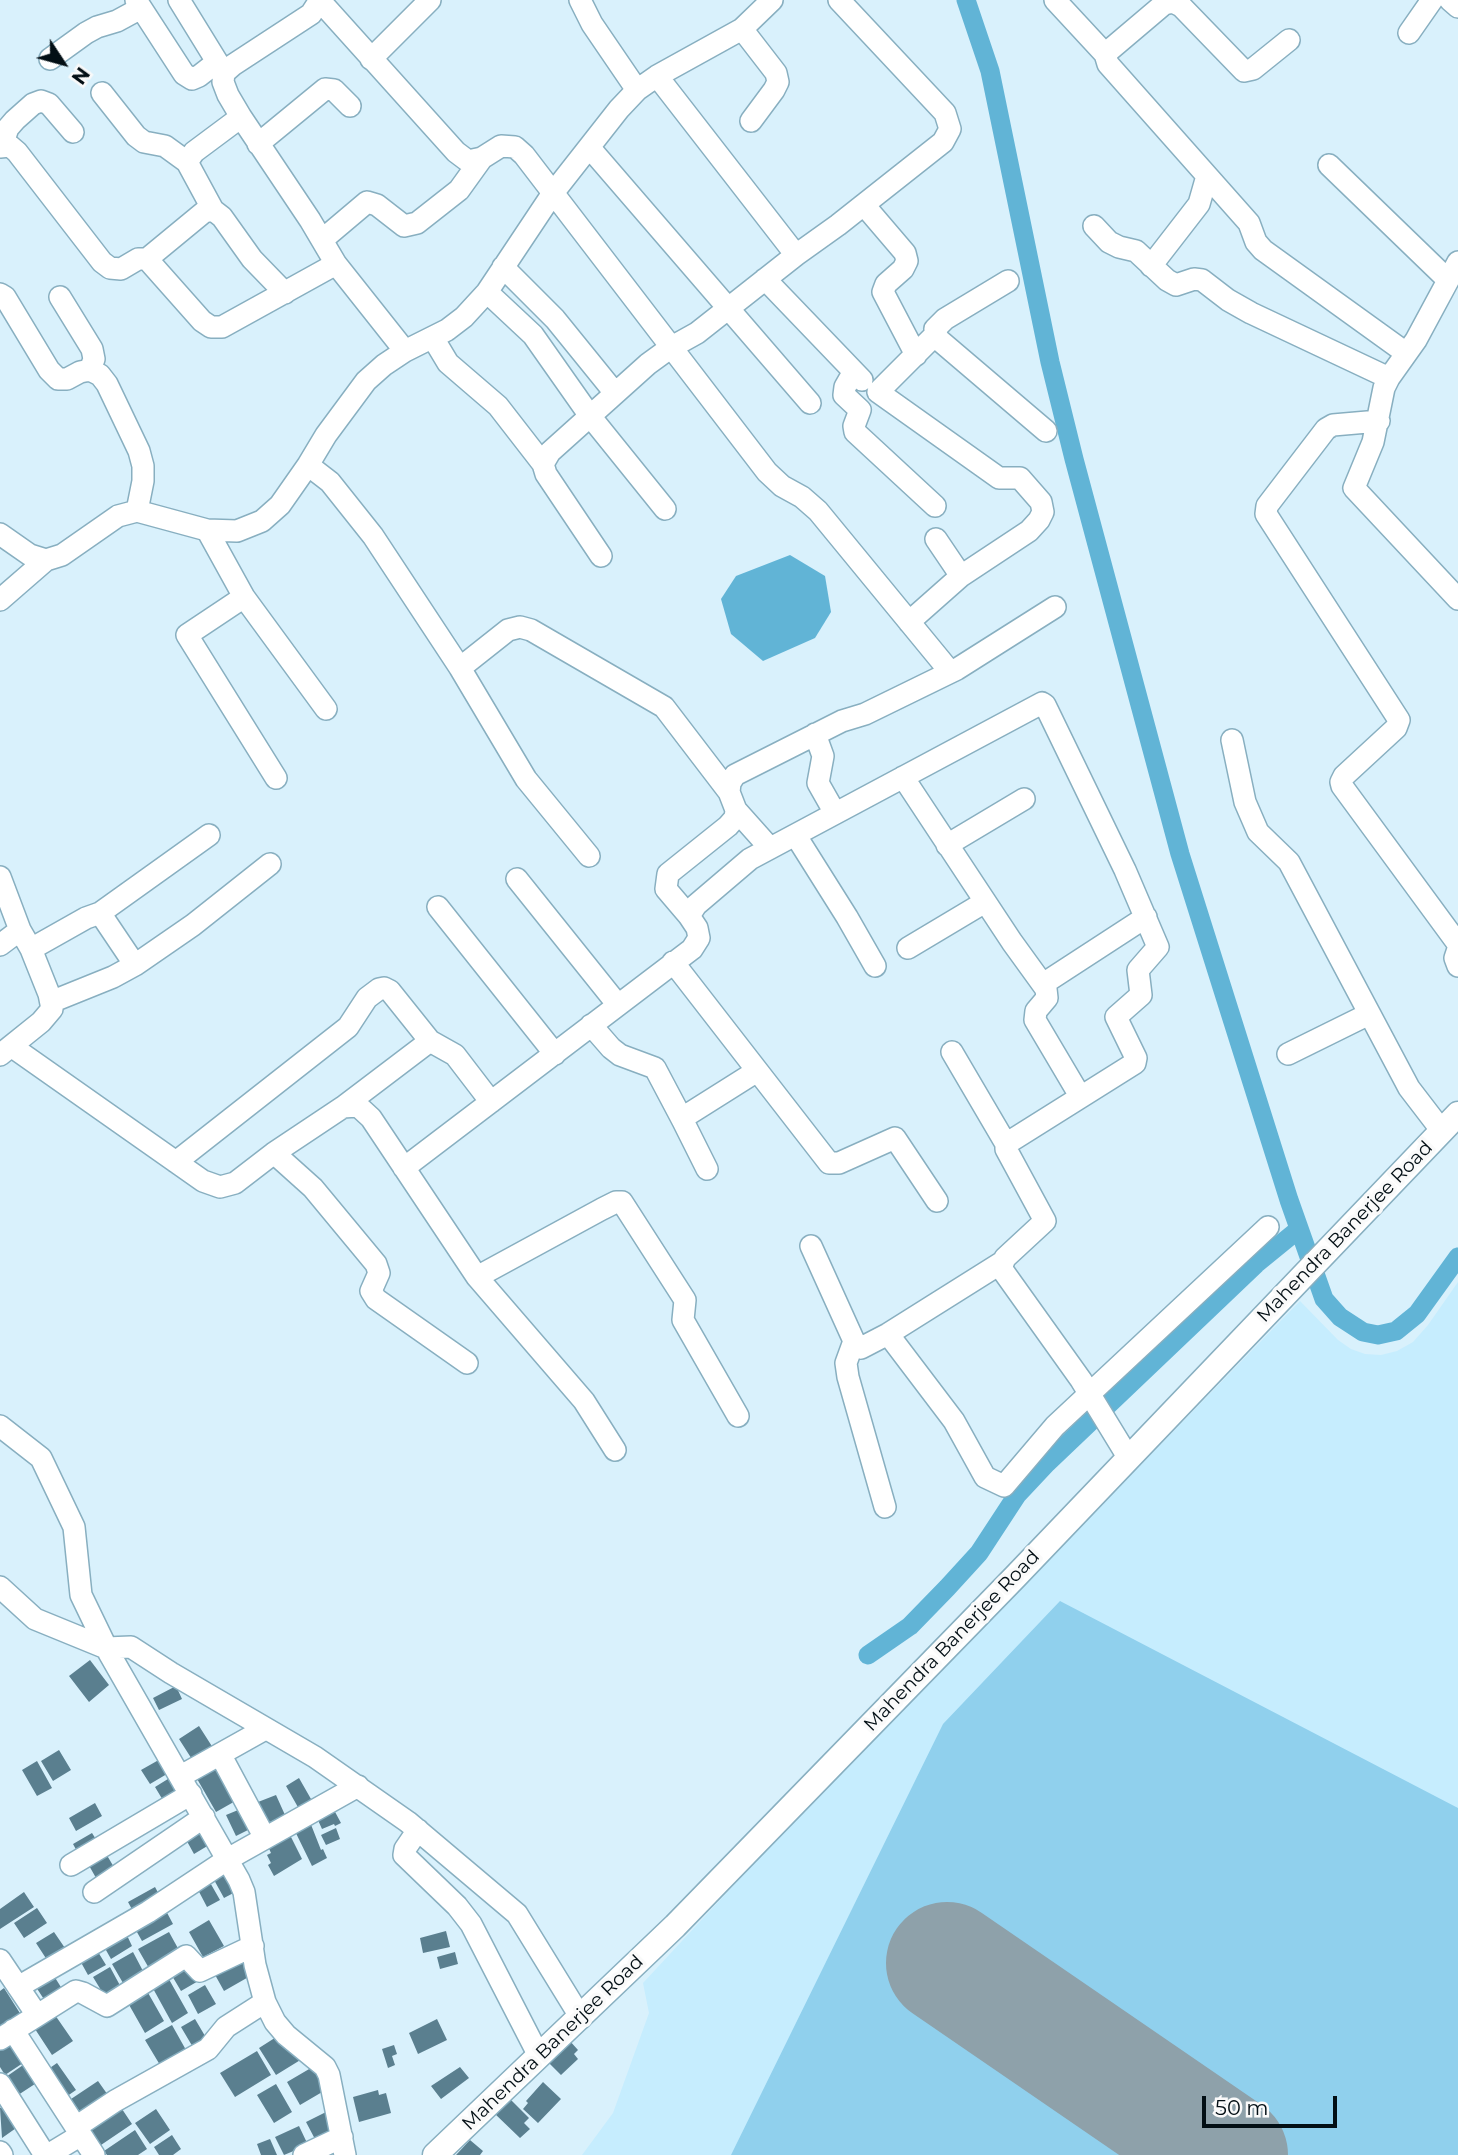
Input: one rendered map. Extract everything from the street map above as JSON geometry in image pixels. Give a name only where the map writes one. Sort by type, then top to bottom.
[{"type":"street","points":[[179,0],[220,68],[228,95],[257,144],[336,264],[405,351]]},
{"type":"street","points":[[371,59],[430,0]]},
{"type":"street","points":[[580,0],[592,24],[638,90]]},
{"type":"street","points":[[0,600],[46,560],[62,555],[118,516],[137,511],[208,530],[237,531],[262,521],[280,505],[326,435],[366,382],[384,365],[405,351],[433,338],[464,317],[487,292],[554,193],[638,90],[657,76],[743,29],[772,0]]},
{"type":"street","points":[[543,464],[550,452],[670,348],[697,333],[943,142],[950,129],[944,113],[839,0]]},
{"type":"street","points":[[1055,0],[1105,54],[1108,64],[1249,223],[1256,242],[1263,250],[1406,353]]},
{"type":"street","points":[[1409,33],[1432,0]]},
{"type":"street","points":[[1450,0],[1458,8]]},
{"type":"street","points":[[50,59],[86,33],[117,21],[139,4],[184,74],[192,79],[233,65],[311,14],[321,1],[456,152],[468,161],[482,158],[501,146],[515,147],[524,155],[767,472],[818,511],[947,668],[953,671]]},
{"type":"street","points":[[1105,54],[1164,4],[1174,2],[1181,6],[1244,72],[1253,69],[1289,40]]},
{"type":"street","points":[[743,29],[776,73],[778,82],[751,121]]},
{"type":"street","points":[[657,76],[796,255]]},
{"type":"street","points":[[257,144],[325,89],[334,90],[350,106]]},
{"type":"street","points":[[102,93],[136,136],[144,142],[165,146],[187,162],[213,210],[222,217],[252,259],[285,292]]},
{"type":"street","points":[[74,132],[49,104],[41,101],[33,104],[15,120],[8,128],[1,146],[10,146],[17,152],[110,268],[121,269],[138,259],[147,259],[204,212],[213,210]]},
{"type":"street","points":[[187,162],[194,152],[241,117]]},
{"type":"street","points":[[589,147],[730,307],[810,403]]},
{"type":"street","points":[[322,240],[367,202],[377,205],[404,226],[417,223],[459,190],[482,158]]},
{"type":"street","points":[[1329,164],[1453,271],[1416,340],[1388,378],[1373,442],[1354,488],[1458,599]]},
{"type":"street","points":[[1152,266],[1199,204],[1207,176]]},
{"type":"street","points":[[864,205],[905,253],[907,261],[903,269],[886,284],[883,292],[916,355]]},
{"type":"street","points":[[1094,226],[1109,242],[1136,251],[1176,285],[1194,279],[1202,280],[1251,313],[1388,378]]},
{"type":"street","points":[[147,259],[202,321],[211,327],[222,327],[336,264]]},
{"type":"street","points":[[503,267],[555,319],[615,393]]},
{"type":"street","points":[[765,279],[853,373],[999,478],[1020,478],[1041,502],[1043,512],[1029,531],[961,576],[909,622]]},
{"type":"street","points":[[1008,281],[945,319],[934,329],[938,339],[1046,431]]},
{"type":"street","points":[[487,292],[533,335],[590,416],[665,509]]},
{"type":"street","points":[[0,294],[5,297],[49,370],[58,379],[67,379],[90,370],[100,375],[107,384],[139,451],[143,466],[137,511]]},
{"type":"street","points":[[60,297],[92,349],[94,359],[90,370]]},
{"type":"street","points":[[878,392],[936,334]]},
{"type":"street","points":[[433,338],[448,363],[498,406],[543,464],[546,474],[601,556]]},
{"type":"street","points":[[853,373],[845,387],[844,395],[860,410],[854,426],[855,432],[934,506]]},
{"type":"street","points":[[1379,421],[1333,425],[1326,429],[1267,506],[1266,514],[1399,720],[1396,728],[1343,776],[1342,786],[1458,946],[1455,958],[1458,966]]},
{"type":"street","points":[[308,466],[331,482],[373,536],[460,668],[526,779],[589,856]]},
{"type":"street","points":[[208,530],[244,597],[326,709]]},
{"type":"street","points":[[0,534],[30,555],[46,560]]},
{"type":"street","points":[[936,539],[961,576]]},
{"type":"street","points":[[244,597],[187,635],[276,778]]},
{"type":"street","points":[[404,1168],[692,949],[699,938],[698,928],[666,889],[668,874],[735,818],[730,783],[735,775],[842,721],[875,709],[953,671],[1055,607]]},
{"type":"street","points":[[460,668],[508,630],[520,627],[531,630],[664,707],[769,847]]},
{"type":"street","points":[[690,916],[696,905],[750,859],[769,847],[796,836],[1042,703],[1080,776],[1158,947],[1138,971],[1141,995],[1116,1017],[1136,1058],[1135,1063],[1006,1144]]},
{"type":"street","points":[[815,734],[823,755],[818,783],[835,813]]},
{"type":"street","points":[[1232,740],[1245,802],[1254,822],[1265,840],[1289,862],[1413,1094],[1450,1123]]},
{"type":"street","points":[[903,777],[1048,993],[1036,1011],[1035,1020],[1080,1096]]},
{"type":"street","points":[[947,845],[1024,800]]},
{"type":"street","points":[[0,945],[100,913],[209,835]]},
{"type":"street","points":[[796,836],[848,917],[875,966]]},
{"type":"street","points":[[51,1002],[113,977],[135,965],[193,925],[270,864]]},
{"type":"street","points":[[0,877],[52,1009],[41,1022],[5,1051],[203,1181],[220,1187],[235,1183],[343,1107],[430,1041]]},
{"type":"street","points":[[517,879],[618,1005]]},
{"type":"street","points":[[908,948],[985,902]]},
{"type":"street","points":[[438,906],[555,1054]]},
{"type":"street","points":[[100,913],[135,965]]},
{"type":"street","points":[[1043,984],[1146,918]]},
{"type":"street","points":[[673,962],[830,1163],[839,1163],[895,1138],[937,1201]]},
{"type":"street","points":[[176,1162],[348,1027],[367,998],[384,988],[390,991],[430,1041],[455,1055],[491,1102]]},
{"type":"street","points":[[1289,1054],[1369,1014]]},
{"type":"street","points":[[591,1025],[620,1055],[655,1068],[707,1170]]},
{"type":"street","points":[[811,1246],[854,1341],[861,1348],[1002,1263],[1045,1221],[1006,1149],[1006,1144],[952,1052]]},
{"type":"street","points":[[683,1121],[686,1115],[757,1071]]},
{"type":"street","points":[[343,1107],[358,1107],[371,1118],[477,1278],[584,1401],[615,1450]]},
{"type":"street","name":"Mahendra Banerjee Road","points":[[435,2155],[675,1926],[1016,1577],[1450,1123]]},
{"type":"street","points":[[274,1153],[313,1188],[376,1264],[379,1273],[370,1291],[376,1299],[467,1363]]},
{"type":"street","points":[[477,1278],[609,1206],[622,1202],[685,1300],[683,1320],[738,1416]]},
{"type":"street","points":[[888,1334],[949,1414],[985,1477],[1000,1486],[1007,1484],[1055,1426],[1092,1397],[1268,1227]]},
{"type":"street","points":[[1002,1263],[1004,1273],[1092,1397],[1128,1457]]},
{"type":"street","points":[[854,1341],[846,1363],[848,1377],[885,1507]]},
{"type":"street","points":[[0,1426],[41,1458],[74,1527],[80,1595],[106,1648],[228,1859],[244,1892],[265,2003],[286,2035],[325,2067],[329,2075],[343,2146],[304,2155]]},
{"type":"street","points":[[0,1587],[35,1619],[106,1648],[131,1647],[171,1674],[315,1757],[418,1830],[517,1914],[581,2018]]},
{"type":"street","points":[[71,1865],[186,1785],[220,1754],[265,1728]]},
{"type":"street","points":[[220,1754],[265,1838]]},
{"type":"street","points":[[18,1987],[148,1912],[228,1859],[358,1786]]},
{"type":"street","points":[[94,1892],[204,1817]]},
{"type":"street","points":[[418,1830],[404,1855],[457,1906],[471,1924],[539,2056]]},
{"type":"street","points":[[94,2155],[7,2035],[76,1991],[107,2006],[186,1956],[200,1971],[253,1946]]},
{"type":"street","points":[[0,1960],[37,2015]]},
{"type":"street","points":[[0,2084],[46,2155],[116,2101],[208,2049],[233,2022],[265,2003]]},
{"type":"shaded area","points":[[790,555],[825,576],[831,612],[815,638],[763,661],[731,634],[721,599],[736,576]]},
{"type":"shaded area","points":[[1458,1282],[1458,2155],[582,2155],[613,2113],[649,2013],[643,1983],[771,1845],[1300,1301],[1338,1340],[1351,1349],[1365,1354],[1381,1355],[1397,1351],[1413,1342]]},
{"type":"shaded area","points":[[1060,1601],[1458,1808],[1458,2155],[1276,2155],[960,1938],[917,2001],[1142,2155],[731,2155],[943,1724]]},
{"type":"building","points":[[90,1660],[109,1685],[89,1702],[69,1676]]},
{"type":"building","points":[[176,1686],[182,1699],[159,1710],[153,1698]]},
{"type":"building","points":[[199,1726],[215,1751],[195,1764],[179,1739]]},
{"type":"building","points":[[59,1750],[71,1770],[53,1781],[41,1761]]},
{"type":"building","points":[[164,1757],[172,1771],[150,1784],[141,1770]]},
{"type":"building","points":[[37,1761],[52,1788],[37,1796],[22,1770]]},
{"type":"building","points":[[219,1763],[239,1799],[216,1812],[196,1777]]},
{"type":"building","points":[[176,1774],[186,1790],[164,1802],[155,1787]]},
{"type":"building","points":[[299,1778],[315,1806],[299,1809],[286,1786]]},
{"type":"building","points":[[276,1795],[285,1815],[268,1823],[258,1802]]},
{"type":"building","points":[[95,1803],[102,1816],[76,1831],[69,1818]]},
{"type":"building","points":[[243,1808],[252,1828],[236,1836],[226,1815]]},
{"type":"building","points":[[334,1810],[341,1823],[322,1829],[317,1818]]},
{"type":"building","points":[[308,1817],[327,1858],[312,1866],[292,1825]]},
{"type":"building","points":[[203,1823],[214,1842],[194,1854],[183,1834]]},
{"type":"building","points":[[336,1828],[340,1839],[326,1845],[321,1835]]},
{"type":"building","points":[[288,1831],[302,1859],[274,1876],[268,1865],[271,1863],[267,1855],[271,1853],[266,1842]]},
{"type":"building","points":[[92,1833],[99,1844],[79,1855],[73,1844]]},
{"type":"building","points":[[105,1852],[118,1874],[100,1885],[87,1862]]},
{"type":"building","points":[[229,1869],[241,1889],[224,1898],[213,1878]]},
{"type":"building","points":[[208,1879],[220,1900],[207,1907],[196,1886]]},
{"type":"building","points":[[155,1887],[162,1900],[135,1915],[128,1902]]},
{"type":"building","points":[[24,1892],[34,1907],[0,1929],[0,1909]]},
{"type":"building","points":[[164,1907],[173,1924],[142,1941],[133,1925]]},
{"type":"building","points":[[37,1908],[47,1923],[24,1938],[14,1923]]},
{"type":"building","points":[[209,1920],[224,1946],[203,1957],[189,1932]]},
{"type":"building","points":[[124,1929],[132,1946],[111,1959],[102,1943]]},
{"type":"building","points":[[446,1931],[450,1947],[423,1953],[420,1938]]},
{"type":"building","points":[[54,1932],[67,1951],[49,1963],[36,1943]]},
{"type":"building","points":[[169,1932],[180,1952],[150,1970],[138,1949]]},
{"type":"building","points":[[95,1947],[106,1965],[88,1975],[78,1957]]},
{"type":"building","points":[[133,1952],[143,1971],[123,1983],[112,1964]]},
{"type":"building","points":[[455,1952],[458,1964],[440,1969],[437,1957]]},
{"type":"building","points":[[187,1957],[200,1980],[181,1991],[168,1969]]},
{"type":"building","points":[[241,1957],[252,1975],[224,1991],[214,1973]]},
{"type":"building","points":[[110,1967],[123,1991],[107,2000],[93,1977]]},
{"type":"building","points":[[166,1974],[188,2013],[172,2023],[150,1983]]},
{"type":"building","points":[[54,1976],[64,1992],[47,2004],[36,1987]]},
{"type":"building","points":[[205,1985],[216,2004],[198,2014],[188,1995]]},
{"type":"building","points":[[4,1988],[23,2018],[3,2031],[0,2025],[0,1991]]},
{"type":"building","points":[[147,1991],[164,2021],[145,2033],[128,2003]]},
{"type":"building","points":[[55,2015],[73,2041],[52,2055],[35,2029]]},
{"type":"building","points":[[195,2019],[208,2041],[194,2049],[181,2027]]},
{"type":"building","points":[[437,2019],[447,2040],[418,2054],[409,2033]]},
{"type":"building","points":[[172,2025],[186,2050],[160,2065],[145,2040]]},
{"type":"building","points":[[281,2034],[302,2059],[276,2075],[259,2048]]},
{"type":"building","points":[[12,2040],[26,2061],[5,2075],[0,2067],[0,2048]]},
{"type":"building","points":[[569,2040],[578,2050],[574,2054],[578,2059],[561,2075],[547,2061]]},
{"type":"building","points":[[394,2045],[397,2054],[392,2056],[395,2065],[388,2068],[382,2049]]},
{"type":"building","points":[[257,2051],[271,2075],[235,2097],[220,2073]]},
{"type":"building","points":[[26,2063],[38,2082],[15,2097],[3,2079]]},
{"type":"building","points":[[57,2063],[76,2090],[63,2099],[44,2072]]},
{"type":"building","points":[[316,2065],[329,2088],[300,2105],[287,2082]]},
{"type":"building","points":[[460,2067],[469,2078],[441,2099],[431,2086]]},
{"type":"building","points":[[98,2081],[110,2098],[83,2116],[71,2099]]},
{"type":"building","points":[[543,2082],[561,2099],[538,2123],[523,2109],[528,2103],[526,2101]]},
{"type":"building","points":[[276,2084],[292,2112],[274,2123],[257,2095]]},
{"type":"building","points":[[378,2090],[379,2095],[386,2093],[391,2113],[359,2122],[353,2097]]},
{"type":"building","points":[[509,2098],[529,2118],[524,2123],[530,2129],[520,2138],[494,2113]]},
{"type":"building","points":[[5,2105],[19,2126],[2,2138],[0,2108]]},
{"type":"building","points":[[120,2106],[132,2124],[101,2145],[89,2128]]},
{"type":"building","points":[[156,2109],[170,2130],[150,2144],[135,2123]]},
{"type":"building","points":[[328,2111],[338,2130],[316,2141],[306,2122]]},
{"type":"building","points":[[299,2126],[308,2145],[284,2155],[275,2137]]},
{"type":"building","points":[[135,2130],[147,2149],[138,2155],[107,2155],[104,2151]]},
{"type":"building","points":[[172,2135],[181,2149],[173,2155],[159,2155],[154,2147]]},
{"type":"building","points":[[270,2139],[277,2155],[261,2155],[257,2144]]},
{"type":"building","points":[[470,2140],[483,2151],[480,2155],[456,2155]]},
{"type":"waterway","points":[[966,0],[990,71],[1050,362],[1074,459],[1180,854],[1289,1200],[1324,1299],[1340,1317],[1363,1332],[1378,1335],[1396,1331],[1417,1314],[1458,1257]]},
{"type":"waterway","points":[[868,1655],[910,1626],[947,1588],[979,1553],[1017,1495],[1047,1463],[1256,1264],[1299,1229]]},
{"type":"runway","points":[[947,1963],[1227,2155]]}]
